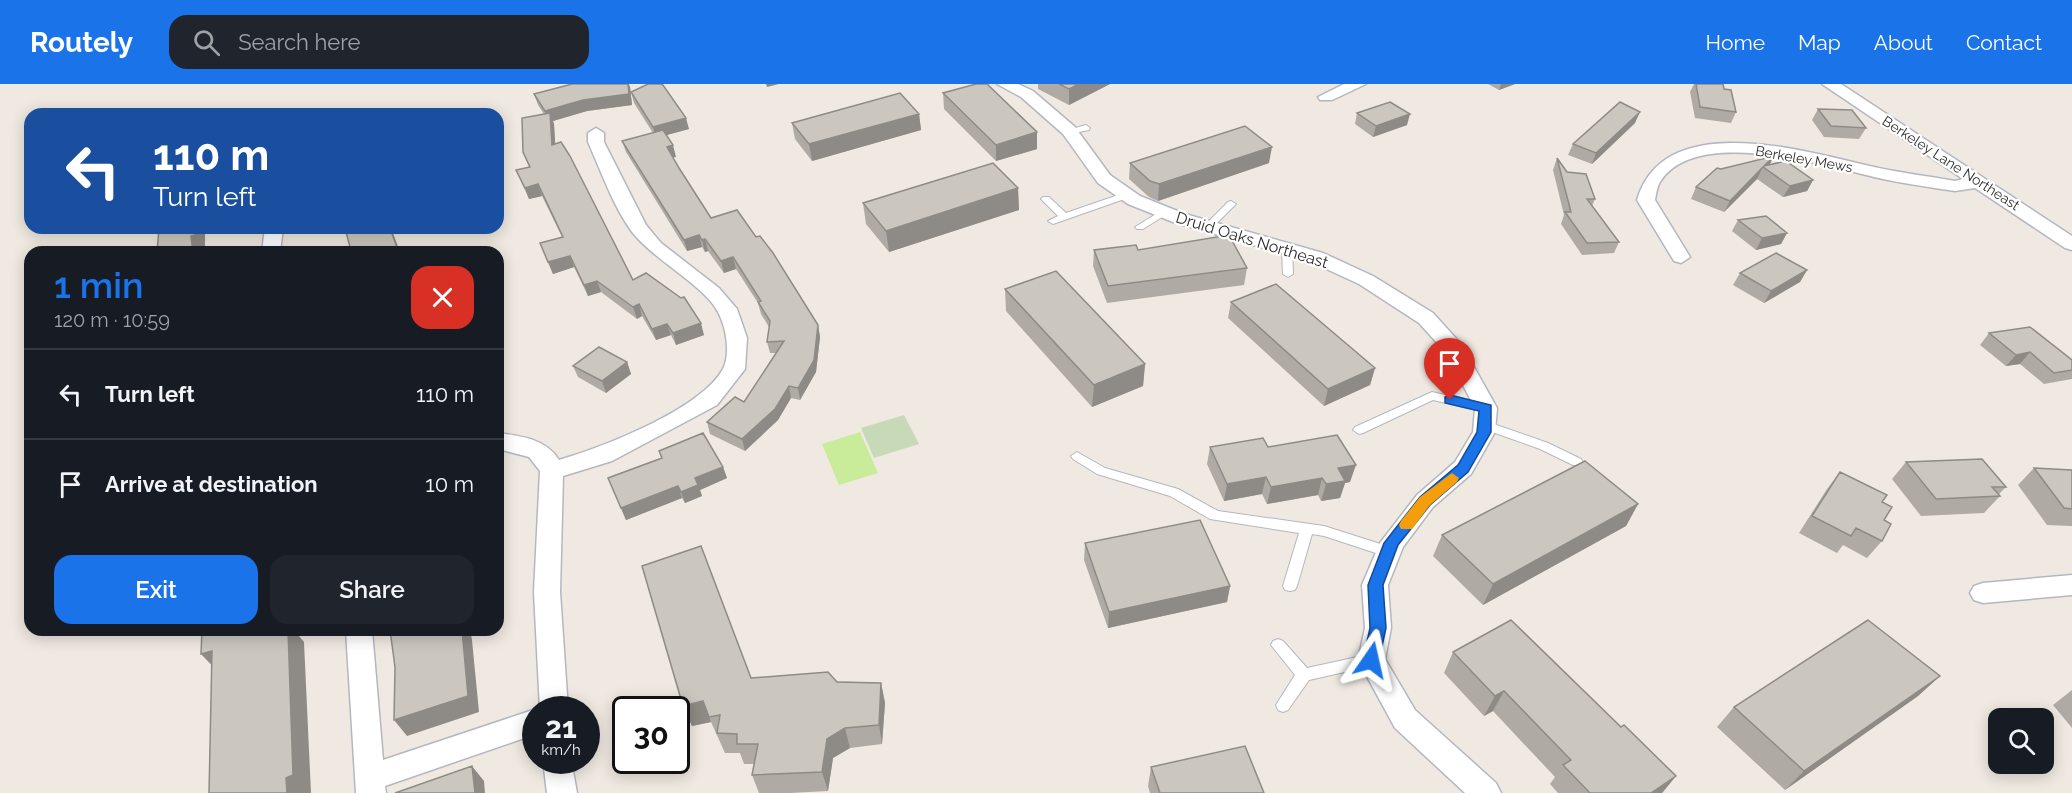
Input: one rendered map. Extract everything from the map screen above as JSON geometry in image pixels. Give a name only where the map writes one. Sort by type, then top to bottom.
[{"type":"street","name":"Druid Oaks Northeast","points":[[1005,84],[1027,94],[1077,129],[1084,155],[1104,179],[1127,195],[1164,212],[1316,256],[1366,280],[1426,318],[1454,350],[1485,417]]},
{"type":"street","points":[[1326,97],[1358,84]]},
{"type":"street","name":"Berkeley Lane Northeast","points":[[1830,84],[2072,244]]},
{"type":"street","points":[[552,471],[604,455],[678,418],[709,400],[734,369],[737,338],[727,309],[712,292],[654,247],[638,227],[596,142],[596,133]]},
{"type":"street","name":"Berkeley Mews","points":[[1681,256],[1646,201],[1652,181],[1663,168],[1687,154],[1716,147],[1763,150],[1956,186],[1979,182]]},
{"type":"street","points":[[1485,417],[1484,432],[1463,468],[1425,501],[1392,543],[1376,585],[1378,628],[1371,660],[1405,719],[1486,793]]},
{"type":"street","points":[[504,442],[530,445],[550,464],[552,471],[547,592],[553,696]]},
{"type":"street","points":[[1983,593],[2072,585]]},
{"type":"street","points":[[360,636],[371,785],[522,726]]},
{"type":"street","points":[[560,774],[562,793]]},
{"type":"lane","points":[[1053,221],[1127,195]]},
{"type":"lane","points":[[1046,199],[1064,217]]},
{"type":"lane","points":[[1209,226],[1231,204]]},
{"type":"lane","points":[[1140,227],[1164,212]]},
{"type":"lane","points":[[1287,248],[1288,274]]},
{"type":"lane","points":[[1359,430],[1432,396],[1485,417],[1577,462]]},
{"type":"lane","points":[[1077,456],[1101,471],[1174,492],[1215,516],[1324,531],[1388,552]]},
{"type":"lane","points":[[1290,586],[1307,529]]},
{"type":"lane","points":[[1278,645],[1304,675]]},
{"type":"lane","points":[[1283,705],[1304,675],[1371,660]]},
{"type":"green space","points":[[904,415],[919,444],[874,458],[861,428]]},
{"type":"green space","points":[[860,432],[878,473],[839,485],[822,444]]},
{"type":"building","points":[[572,84],[628,84],[629,94],[583,100],[545,111],[534,94]]},
{"type":"building","points":[[648,84],[663,85],[686,118],[653,127],[631,92]]},
{"type":"building","points":[[976,84],[987,84],[1037,132],[996,145],[943,93]]},
{"type":"building","points":[[1059,84],[1079,84],[1069,89]]},
{"type":"building","points":[[1696,84],[1723,84],[1724,89],[1731,90],[1736,112],[1700,107]]},
{"type":"building","points":[[900,93],[919,114],[809,144],[792,123]]},
{"type":"building","points":[[1390,102],[1410,114],[1376,126],[1357,113]]},
{"type":"building","points":[[1620,102],[1640,112],[1596,153],[1573,144]]},
{"type":"building","points":[[1818,109],[1852,110],[1866,128],[1831,126]]},
{"type":"building","points":[[550,113],[552,145],[561,142],[570,156],[633,280],[646,273],[681,298],[684,297],[701,323],[673,333],[667,324],[652,329],[639,304],[633,307],[597,281],[584,285],[570,256],[548,262],[540,243],[563,237],[538,184],[525,188],[516,170],[530,167],[523,152],[522,118]]},
{"type":"building","points":[[1245,126],[1272,147],[1159,184],[1150,181],[1130,163]]},
{"type":"building","points":[[663,130],[673,145],[667,147],[711,218],[737,210],[756,237],[760,236],[773,253],[818,325],[814,360],[798,388],[789,386],[775,409],[742,439],[707,422],[735,397],[744,402],[784,341],[767,342],[770,321],[758,302],[761,301],[733,257],[721,261],[705,239],[702,240],[699,235],[684,240],[622,141]]},
{"type":"building","points":[[1774,156],[1764,166],[1786,161],[1813,180],[1790,186],[1763,167],[1730,201],[1696,187],[1717,168],[1721,169]]},
{"type":"building","points":[[1557,158],[1567,172],[1586,174],[1595,199],[1587,199],[1619,242],[1587,243],[1565,212],[1571,212]]},
{"type":"building","points":[[993,163],[1018,188],[886,231],[863,203]]},
{"type":"building","points":[[1766,216],[1787,233],[1762,238],[1738,220]]},
{"type":"building","points":[[158,234],[198,234],[191,236],[192,246],[158,246]]},
{"type":"building","points":[[347,234],[392,234],[397,246],[350,246]]},
{"type":"building","points":[[1229,235],[1247,268],[1108,286],[1094,250],[1136,245],[1138,250]]},
{"type":"building","points":[[1776,253],[1807,270],[1771,291],[1740,273]]},
{"type":"building","points":[[1056,271],[1145,364],[1094,385],[1005,289]]},
{"type":"building","points":[[1276,284],[1375,368],[1328,389],[1231,302]]},
{"type":"building","points":[[2030,327],[2072,360],[2072,370],[2054,373],[2030,352],[2016,355],[1989,333]]},
{"type":"building","points":[[599,347],[627,362],[602,381],[573,366]]},
{"type":"building","points":[[703,433],[723,467],[695,478],[698,485],[681,492],[678,486],[621,508],[608,478],[662,458],[659,451]]},
{"type":"building","points":[[1337,435],[1356,465],[1338,468],[1345,481],[1326,484],[1322,478],[1271,487],[1266,477],[1227,484],[1210,447],[1263,438],[1268,447]]},
{"type":"building","points":[[1982,459],[2006,487],[1992,487],[2000,496],[1936,499],[1906,462]]},
{"type":"building","points":[[1585,461],[1638,504],[1493,584],[1442,535]]},
{"type":"building","points":[[2034,468],[2072,470],[2072,509],[2064,508]]},
{"type":"building","points":[[1840,472],[1887,495],[1882,502],[1892,507],[1884,520],[1891,524],[1882,541],[1856,528],[1851,536],[1812,516]]},
{"type":"building","points":[[1200,520],[1230,586],[1109,612],[1085,543]]},
{"type":"building","points":[[701,546],[751,678],[828,672],[837,682],[881,683],[879,725],[845,728],[827,739],[822,772],[752,775],[758,744],[737,744],[737,734],[717,733],[720,715],[709,717],[703,701],[690,704],[690,696],[680,696],[642,566]]},
{"type":"building","points":[[1511,620],[1621,727],[1624,725],[1676,776],[1651,793],[1590,793],[1563,765],[1571,760],[1504,691],[1495,696],[1453,652]]},
{"type":"building","points":[[1868,620],[1940,676],[1804,771],[1734,707]]},
{"type":"building","points":[[202,636],[288,636],[293,775],[286,778],[287,793],[209,793],[212,651],[201,654]]},
{"type":"building","points":[[391,636],[463,636],[468,696],[394,720],[395,667]]},
{"type":"building","points":[[1245,746],[1264,793],[1160,793],[1151,767]]},
{"type":"building","points":[[472,766],[475,793],[395,793]]},
{"type":"slow traffic","points":[[1406,525],[1425,501],[1452,478]]},
{"type":"route","points":[[1371,660],[1378,628],[1376,585],[1392,543],[1425,501],[1463,468],[1484,432],[1486,408],[1450,400]]}]
